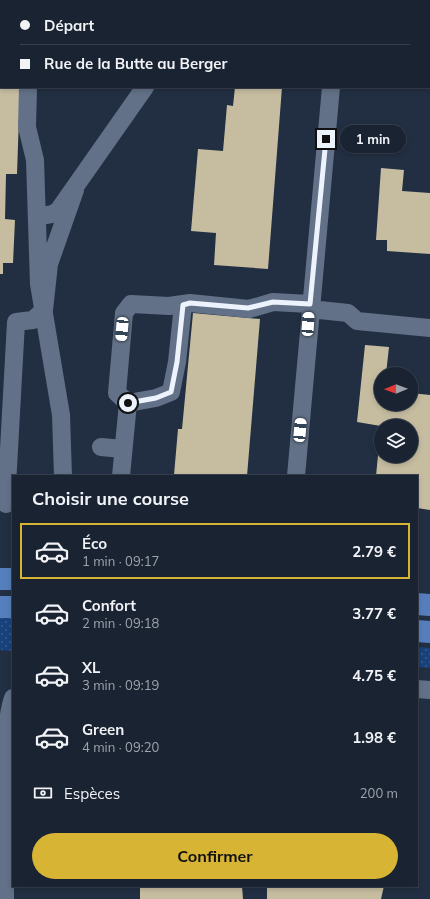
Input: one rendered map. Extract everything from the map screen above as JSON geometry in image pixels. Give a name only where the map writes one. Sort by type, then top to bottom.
[{"type":"main road","points":[[0,579],[12,580]]},
{"type":"main road","points":[[418,604],[430,605]]},
{"type":"main road","points":[[0,607],[12,608]]},
{"type":"main road","points":[[418,631],[430,632]]},
{"type":"street","points":[[28,88],[27,128],[35,160],[39,284],[61,415],[63,475]]},
{"type":"street","points":[[37,217],[52,214],[58,211],[75,190],[144,88]]},
{"type":"street","points":[[296,475],[310,306],[331,88]]},
{"type":"street","points":[[6,504],[8,322],[34,320],[44,310],[49,264],[75,190]]},
{"type":"street","points":[[128,403],[117,393],[124,313],[131,304],[169,306],[190,303],[248,308],[273,302],[348,312],[357,320],[430,328]]},
{"type":"street","points":[[128,403],[156,398],[171,392],[177,362],[183,305]]},
{"type":"street","points":[[121,475],[128,403]]},
{"type":"street","points":[[101,447],[123,449]]},
{"type":"street","points":[[418,689],[430,690]]},
{"type":"street","points":[[3,896],[1,760],[3,730],[8,706],[12,700]]},
{"type":"shaded area","points":[[0,617],[12,618],[12,651],[0,650]]},
{"type":"shaded area","points":[[418,647],[430,648],[430,668],[418,667]]},
{"type":"building","points":[[0,88],[20,88],[17,174],[6,174],[5,219],[15,220],[13,263],[3,263],[3,274],[0,274]]},
{"type":"building","points":[[235,88],[282,88],[268,269],[214,265],[216,233],[191,231],[198,149],[223,151],[227,105],[233,106]]},
{"type":"building","points":[[381,168],[404,170],[402,191],[430,193],[430,254],[387,251],[387,240],[376,240]]},
{"type":"building","points":[[193,313],[260,319],[247,475],[174,475],[178,429],[182,429]]},
{"type":"building","points":[[365,345],[389,347],[387,367],[374,367],[374,411],[418,411],[418,394],[430,395],[430,510],[418,508],[418,475],[376,475],[377,463],[418,463],[418,419],[374,419],[374,425],[357,422]]},
{"type":"building","points":[[140,887],[242,887],[243,899],[140,899]]},
{"type":"building","points":[[267,887],[384,887],[381,899],[267,899]]},
{"type":"route","points":[[128,403],[156,398],[171,392],[177,362],[183,305],[190,303],[248,308],[273,302],[310,304],[326,139]]}]
